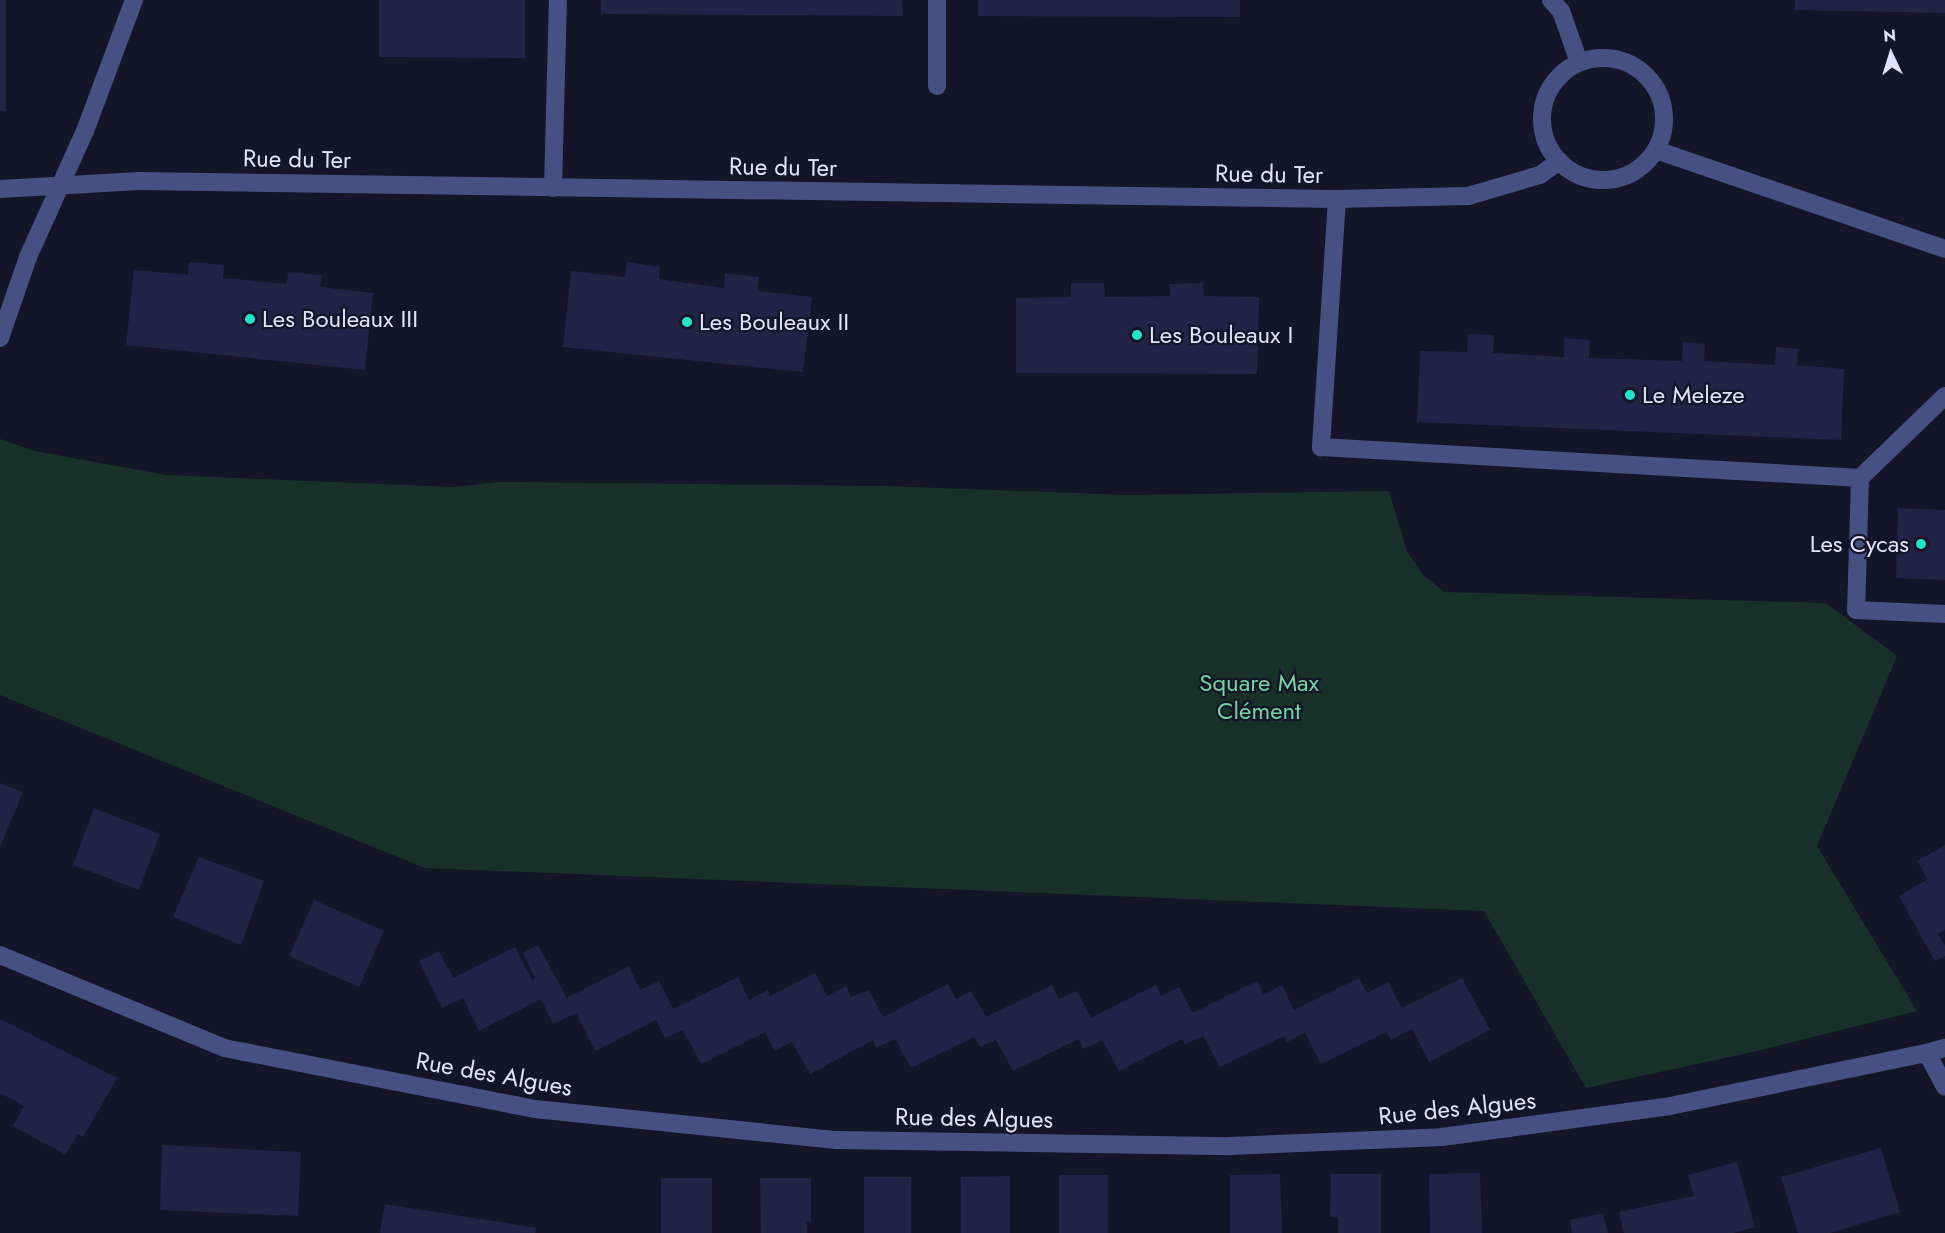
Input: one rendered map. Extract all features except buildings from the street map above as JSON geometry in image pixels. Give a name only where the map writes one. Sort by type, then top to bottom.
[{"type":"street","points":[[0,338],[59,184],[85,131],[135,0]]},
{"type":"street","points":[[554,188],[558,0]]},
{"type":"street","points":[[937,0],[937,86]]},
{"type":"street","points":[[1551,0],[1561,11],[1579,62]]},
{"type":"street","points":[[1617,59],[1650,78],[1660,94],[1664,113],[1656,150],[1644,165],[1610,180],[1574,173],[1559,161],[1548,145],[1542,126],[1543,106],[1550,88],[1562,73],[1579,62],[1617,59]]},
{"type":"street","points":[[1656,150],[1945,249]]},
{"type":"street","name":"Rue du Ter","points":[[0,189],[139,180],[1337,199],[1468,196],[1540,175],[1559,161]]},
{"type":"street","points":[[1337,199],[1321,447],[1860,478]]},
{"type":"street","points":[[1945,396],[1860,478],[1856,610],[1945,614]]},
{"type":"street","name":"Rue des Algues","points":[[0,955],[224,1048],[535,1109],[836,1140],[1230,1146],[1442,1137],[1670,1106],[1945,1048]]},
{"type":"street","points":[[1927,1053],[1945,1087]]},
{"type":"green space","name":"Square Max Clément","points":[[0,439],[34,451],[166,475],[453,487],[499,482],[886,486],[1127,495],[1389,491],[1407,552],[1424,576],[1445,592],[1826,603],[1897,656],[1817,846],[1917,1011],[1757,1051],[1586,1088],[1484,911],[425,868],[0,695]]},
{"type":"place","name":"Les Bouleaux III","points":[[250,319]]},
{"type":"place","name":"Les Bouleaux II","points":[[687,322]]},
{"type":"place","name":"Les Bouleaux I","points":[[1137,335]]},
{"type":"place","name":"Le Meleze","points":[[1630,395]]},
{"type":"place","name":"Les Cycas","points":[[1921,544]]}]
